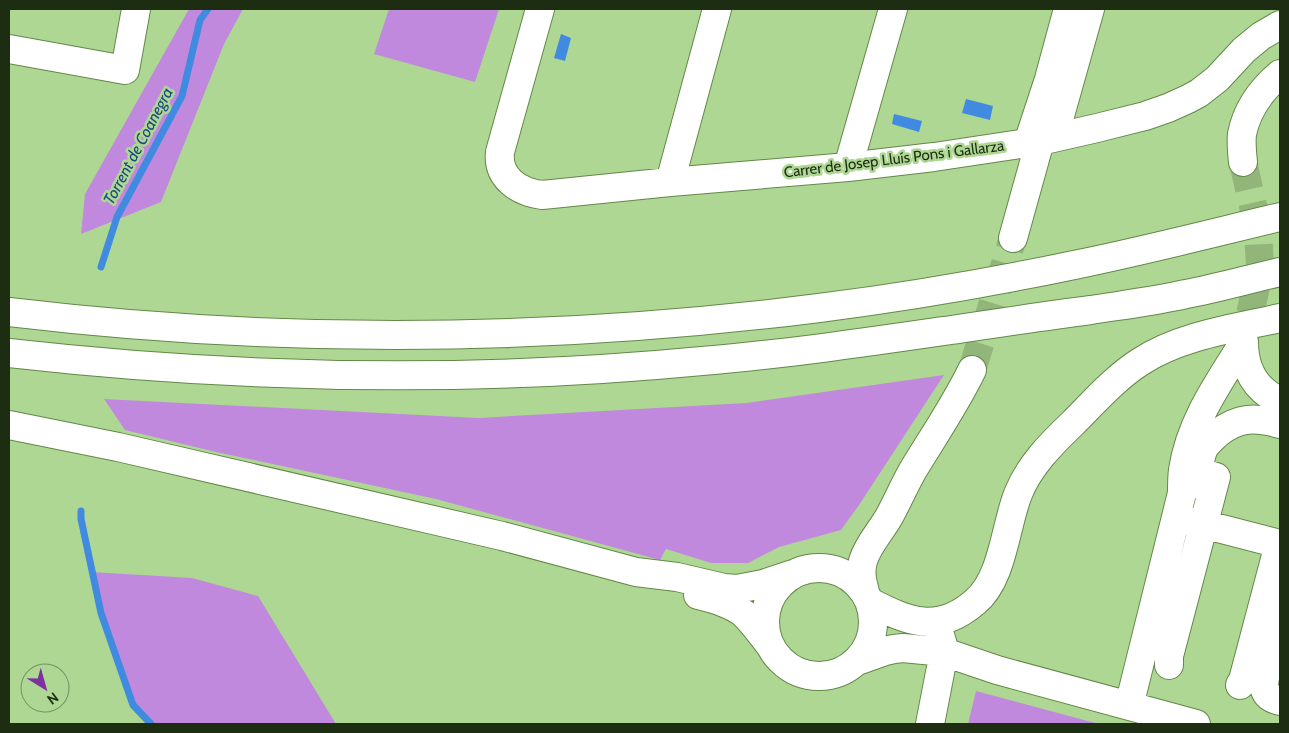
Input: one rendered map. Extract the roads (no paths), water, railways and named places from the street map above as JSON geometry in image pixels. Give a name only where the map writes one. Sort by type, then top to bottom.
[{"type":"main road","points":[[9,49],[125,70],[136,9]]},
{"type":"main road","name":"Carrer de Josep Lluís Pons i Gallarza","points":[[540,9],[499,161],[507,177],[521,190],[542,195],[848,167],[944,156],[1040,140],[1145,116],[1188,99],[1204,90],[1244,50],[1270,30]]},
{"type":"main road","points":[[670,182],[717,9]]},
{"type":"main road","points":[[848,167],[893,9]]},
{"type":"main road","points":[[1040,140],[1048,79],[1068,9]]},
{"type":"main road","points":[[1013,238],[1040,140],[1090,9]]},
{"type":"main road","points":[[1264,9],[1270,30]]},
{"type":"main road","points":[[1243,162],[1242,135],[1251,108],[1264,88],[1280,74]]},
{"type":"main road","points":[[9,312],[117,323],[294,333],[469,333],[646,325],[821,308],[990,281],[1109,258],[1280,217]]},
{"type":"main road","points":[[9,353],[216,371],[306,374],[478,374],[596,369],[791,352],[878,340],[1185,295],[1280,272]]},
{"type":"main road","points":[[9,294],[51,298],[206,329]]},
{"type":"main road","points":[[972,370],[963,389],[912,472],[890,515],[868,549],[864,559],[862,576],[867,597],[887,610],[908,619],[927,622],[943,620],[966,609],[986,591],[996,572],[1018,493],[1031,469],[1051,444],[1120,377],[1140,362],[1163,349],[1182,342],[1280,318]]},
{"type":"main road","points":[[1240,685],[1243,680],[1280,544],[1204,524],[1185,494],[1183,469],[1190,442],[1201,413],[1244,342],[1244,356],[1251,373],[1262,388],[1280,401]]},
{"type":"main road","points":[[9,371],[42,375],[216,371]]},
{"type":"main road","points":[[1129,706],[1152,613],[1185,494],[1204,449],[1211,439],[1234,423],[1248,419],[1263,419],[1280,424]]},
{"type":"main road","points":[[9,426],[118,447],[502,536],[636,572],[676,577],[724,588],[737,589],[763,584],[798,572],[840,553],[860,540],[912,472]]},
{"type":"main road","points":[[1169,665],[1169,656],[1178,620],[1216,477],[1185,494]]},
{"type":"main road","points":[[1165,564],[1192,571]]},
{"type":"main road","points":[[769,644],[766,631],[766,610],[773,593],[784,581],[798,572],[820,568],[837,570],[855,580],[867,597],[873,610],[873,630],[868,646],[857,661]]},
{"type":"main road","points":[[636,572],[673,589],[704,596],[734,608],[751,622],[781,661],[795,670],[813,676],[840,672],[857,661],[886,650],[903,648],[944,652],[996,670],[1196,724]]},
{"type":"main road","points":[[1280,599],[1272,629],[1272,652],[1264,683],[1268,695],[1274,700],[1280,701]]},
{"type":"main road","points":[[1152,613],[1178,620]]},
{"type":"main road","points":[[927,622],[941,637],[944,652],[930,724]]},
{"type":"water","points":[[561,34],[571,38],[565,61],[554,58]]},
{"type":"water","points":[[966,99],[993,106],[990,120],[962,113]]},
{"type":"water","points":[[894,114],[922,121],[919,132],[892,124]]},
{"type":"waterway","name":"Torrent de Coanegra","points":[[101,267],[117,217],[182,96],[200,20],[208,9]]},
{"type":"waterway","name":"Torrent de Coanegra","points":[[81,511],[81,519],[101,613],[133,705],[151,724]]},
{"type":"tunnel","points":[[1243,162],[1258,228],[1260,268],[1244,342]]},
{"type":"tunnel","points":[[972,370],[1013,238]]}]
